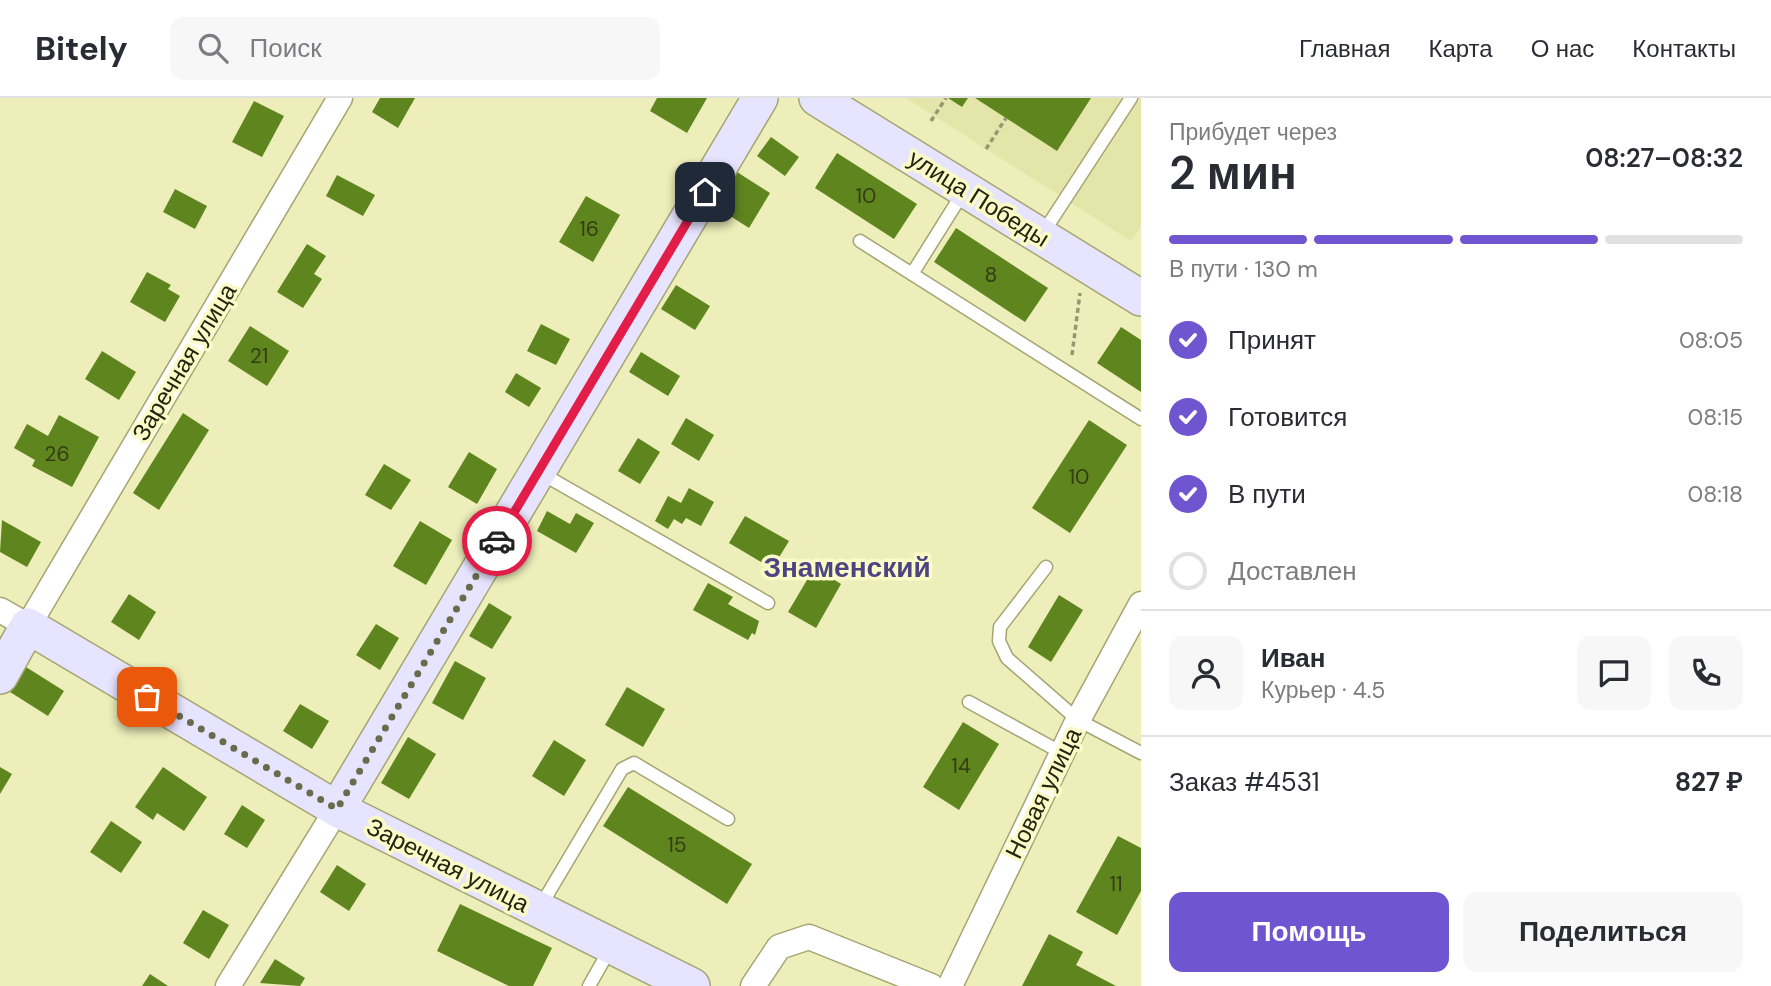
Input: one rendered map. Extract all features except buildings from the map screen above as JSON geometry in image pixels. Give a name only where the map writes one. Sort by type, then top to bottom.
[{"type":"main road","points":[[337,809],[760,98]]},
{"type":"main road","name":"улица Победы","points":[[817,98],[1141,299]]},
{"type":"main road","name":"Заречная улица","points":[[0,676],[14,618],[337,809],[692,986]]},
{"type":"street","name":"Заречная улица","points":[[14,618],[340,98]]},
{"type":"street","name":"Новая улица","points":[[950,986],[1077,720],[1141,604]]},
{"type":"street","points":[[228,986],[337,809]]},
{"type":"street","points":[[753,986],[779,947],[808,937],[931,986]]},
{"type":"lane","points":[[1041,237],[1131,98]]},
{"type":"lane","points":[[912,274],[965,190]]},
{"type":"lane","points":[[860,241],[1141,419]]},
{"type":"lane","points":[[539,472],[768,603]]},
{"type":"lane","points":[[1046,567],[1000,627],[999,640],[1007,658],[1077,720],[1141,753]]},
{"type":"lane","points":[[969,702],[1062,753]]},
{"type":"lane","points":[[538,910],[622,769],[634,763],[728,819]]},
{"type":"lane","points":[[589,986],[612,946]]},
{"type":"path","points":[[931,121],[946,98]]},
{"type":"path","points":[[986,149],[1006,118]]},
{"type":"path","points":[[1070,374],[1081,284]]},
{"type":"shaded area","points":[[906,98],[1141,98],[1141,226],[1131,241]]},
{"type":"way so far","points":[[147,697],[337,809],[497,541]]},
{"type":"district","name":"Знаменский","points":[[847,567]]},
{"type":"route","points":[[497,541],[705,192]]}]
